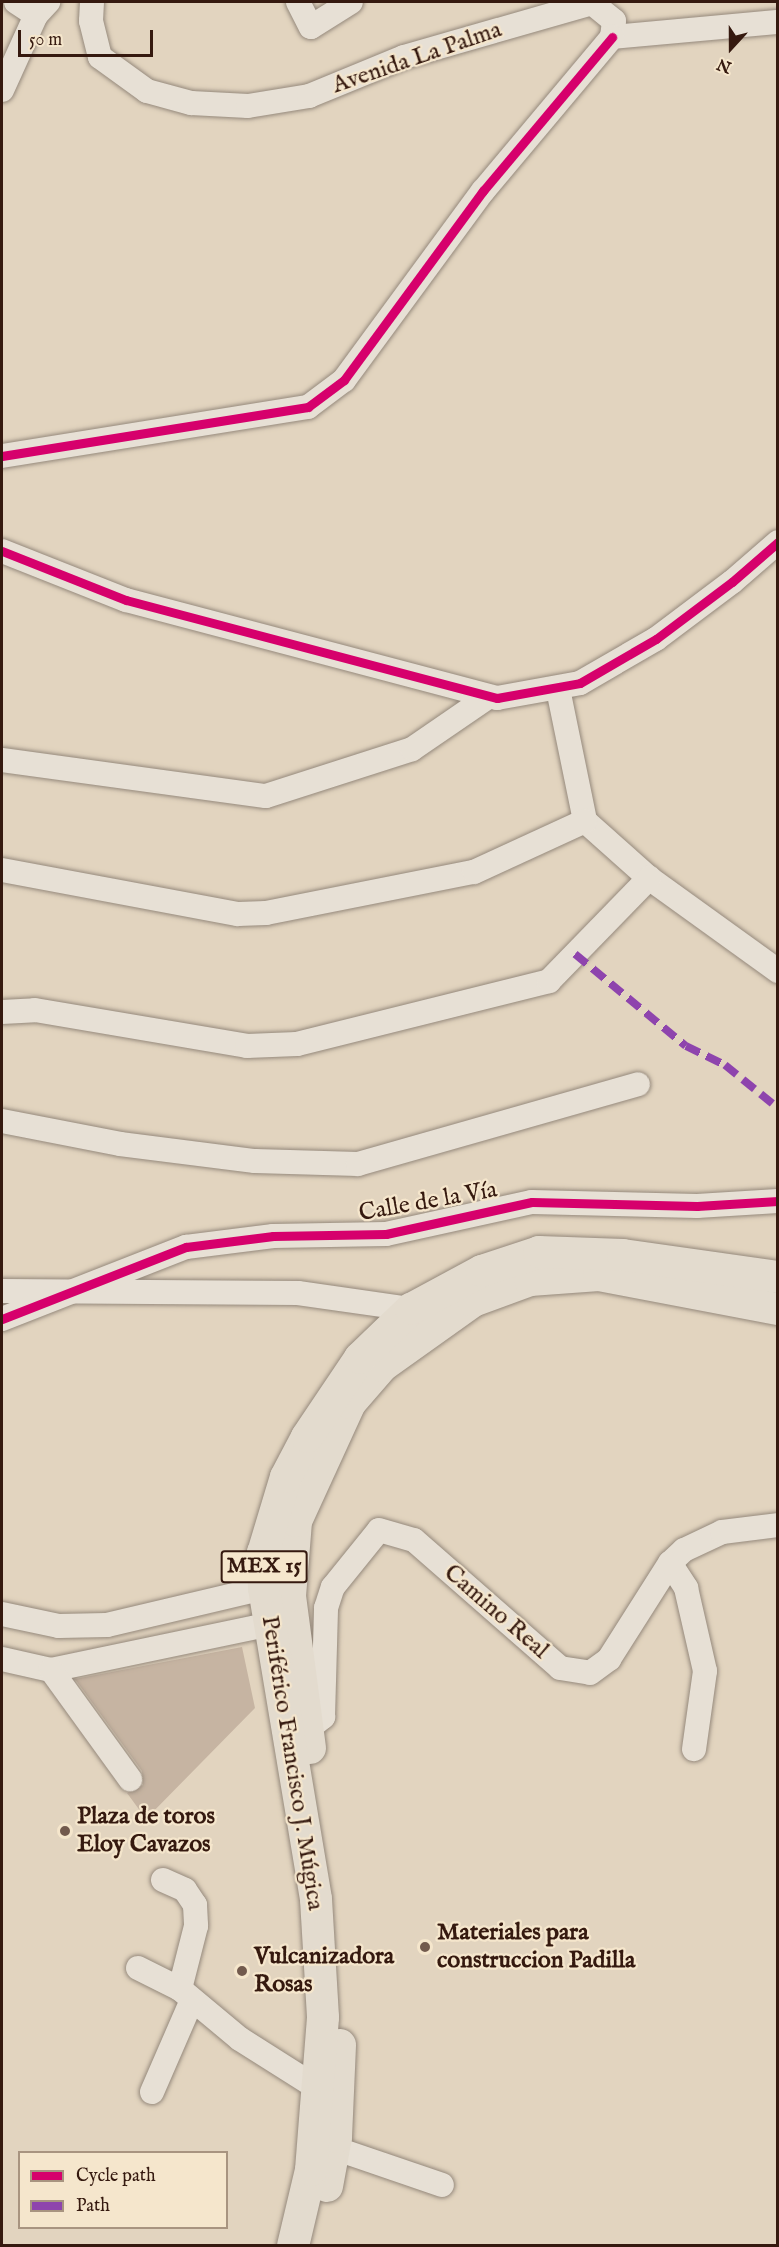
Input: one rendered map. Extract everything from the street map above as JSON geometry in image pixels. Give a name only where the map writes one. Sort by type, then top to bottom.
[{"type":"main road","name":"Periférico Francisco J. Múgica","points":[[292,2246],[311,2170],[322,1950],[267,1625],[263,1553],[268,1527],[307,1437],[360,1358],[411,1309],[482,1271],[538,1252],[623,1255],[777,1277]]},
{"type":"main road","name":"Periférico Francisco J. Múgica","points":[[312,2246],[334,2148],[339,2072],[339,1946],[290,1596],[296,1521],[350,1403],[382,1366],[473,1300],[530,1280],[598,1275],[777,1309]]},
{"type":"street","name":"Avenida La Palma","points":[[92,2],[91,21],[100,57],[147,91],[190,103],[248,106],[309,96],[404,57],[592,3],[614,21],[612,37]]},
{"type":"street","points":[[298,2],[311,27],[351,2]]},
{"type":"street","points":[[2,90],[33,6]]},
{"type":"street","points":[[2,456],[308,407],[344,380],[483,191],[612,37],[777,22]]},
{"type":"street","points":[[2,551],[126,600],[488,697],[558,689],[580,683],[656,639],[732,582],[777,542]]},
{"type":"street","points":[[558,689],[585,821],[649,879],[777,971]]},
{"type":"street","points":[[2,760],[266,796],[412,749],[488,697]]},
{"type":"street","points":[[2,870],[238,914],[266,914],[474,872],[585,821]]},
{"type":"street","points":[[2,1012],[35,1010],[247,1046],[297,1044],[549,981],[649,879]]},
{"type":"street","points":[[2,1121],[120,1143],[244,1160],[358,1164],[638,1084]]},
{"type":"street","name":"Calle de la Vía","points":[[2,1319],[57,1294],[186,1247],[273,1236],[386,1234],[532,1202],[697,1206],[777,1201]]},
{"type":"street","points":[[2,1291],[57,1294],[298,1293],[411,1309]]},
{"type":"street","name":"Camino Real","points":[[307,1730],[323,1717],[326,1608],[333,1587],[379,1530],[414,1540],[560,1668],[590,1673],[609,1659],[670,1563],[722,1532],[777,1525]]},
{"type":"street","points":[[670,1563],[686,1588],[705,1671],[694,1749]]},
{"type":"street","points":[[2,1614],[59,1626],[107,1625],[264,1588]]},
{"type":"street","points":[[2,1659],[51,1670],[267,1625]]},
{"type":"street","points":[[51,1670],[130,1779]]},
{"type":"street","points":[[152,2092],[186,1994],[196,1926],[195,1905],[184,1890],[163,1880]]},
{"type":"street","points":[[138,1968],[186,1994],[240,2039],[316,2087]]},
{"type":"street","points":[[334,2148],[442,2185]]},
{"type":"building","points":[[242,1647],[255,1708],[146,1819],[127,1793],[143,1785],[142,1771],[75,1679]]},
{"type":"marked path","points":[[575,954],[686,1046],[725,1065],[778,1108]]},
{"type":"cycle path","points":[[2,456],[308,407],[344,380],[483,191],[612,37]]},
{"type":"cycle path","points":[[2,551],[126,600],[497,698],[580,683],[656,639],[732,582],[778,542]]},
{"type":"cycle path","points":[[2,1319],[186,1247],[273,1236],[386,1234],[532,1202],[697,1206],[778,1201]]},
{"type":"place","name":"Plaza de toros Eloy Cavazos","points":[[65,1831]]},
{"type":"place","name":"Materiales para construccion Padilla","points":[[425,1947]]},
{"type":"place","name":"Vulcanizadora Rosas","points":[[242,1971]]}]
